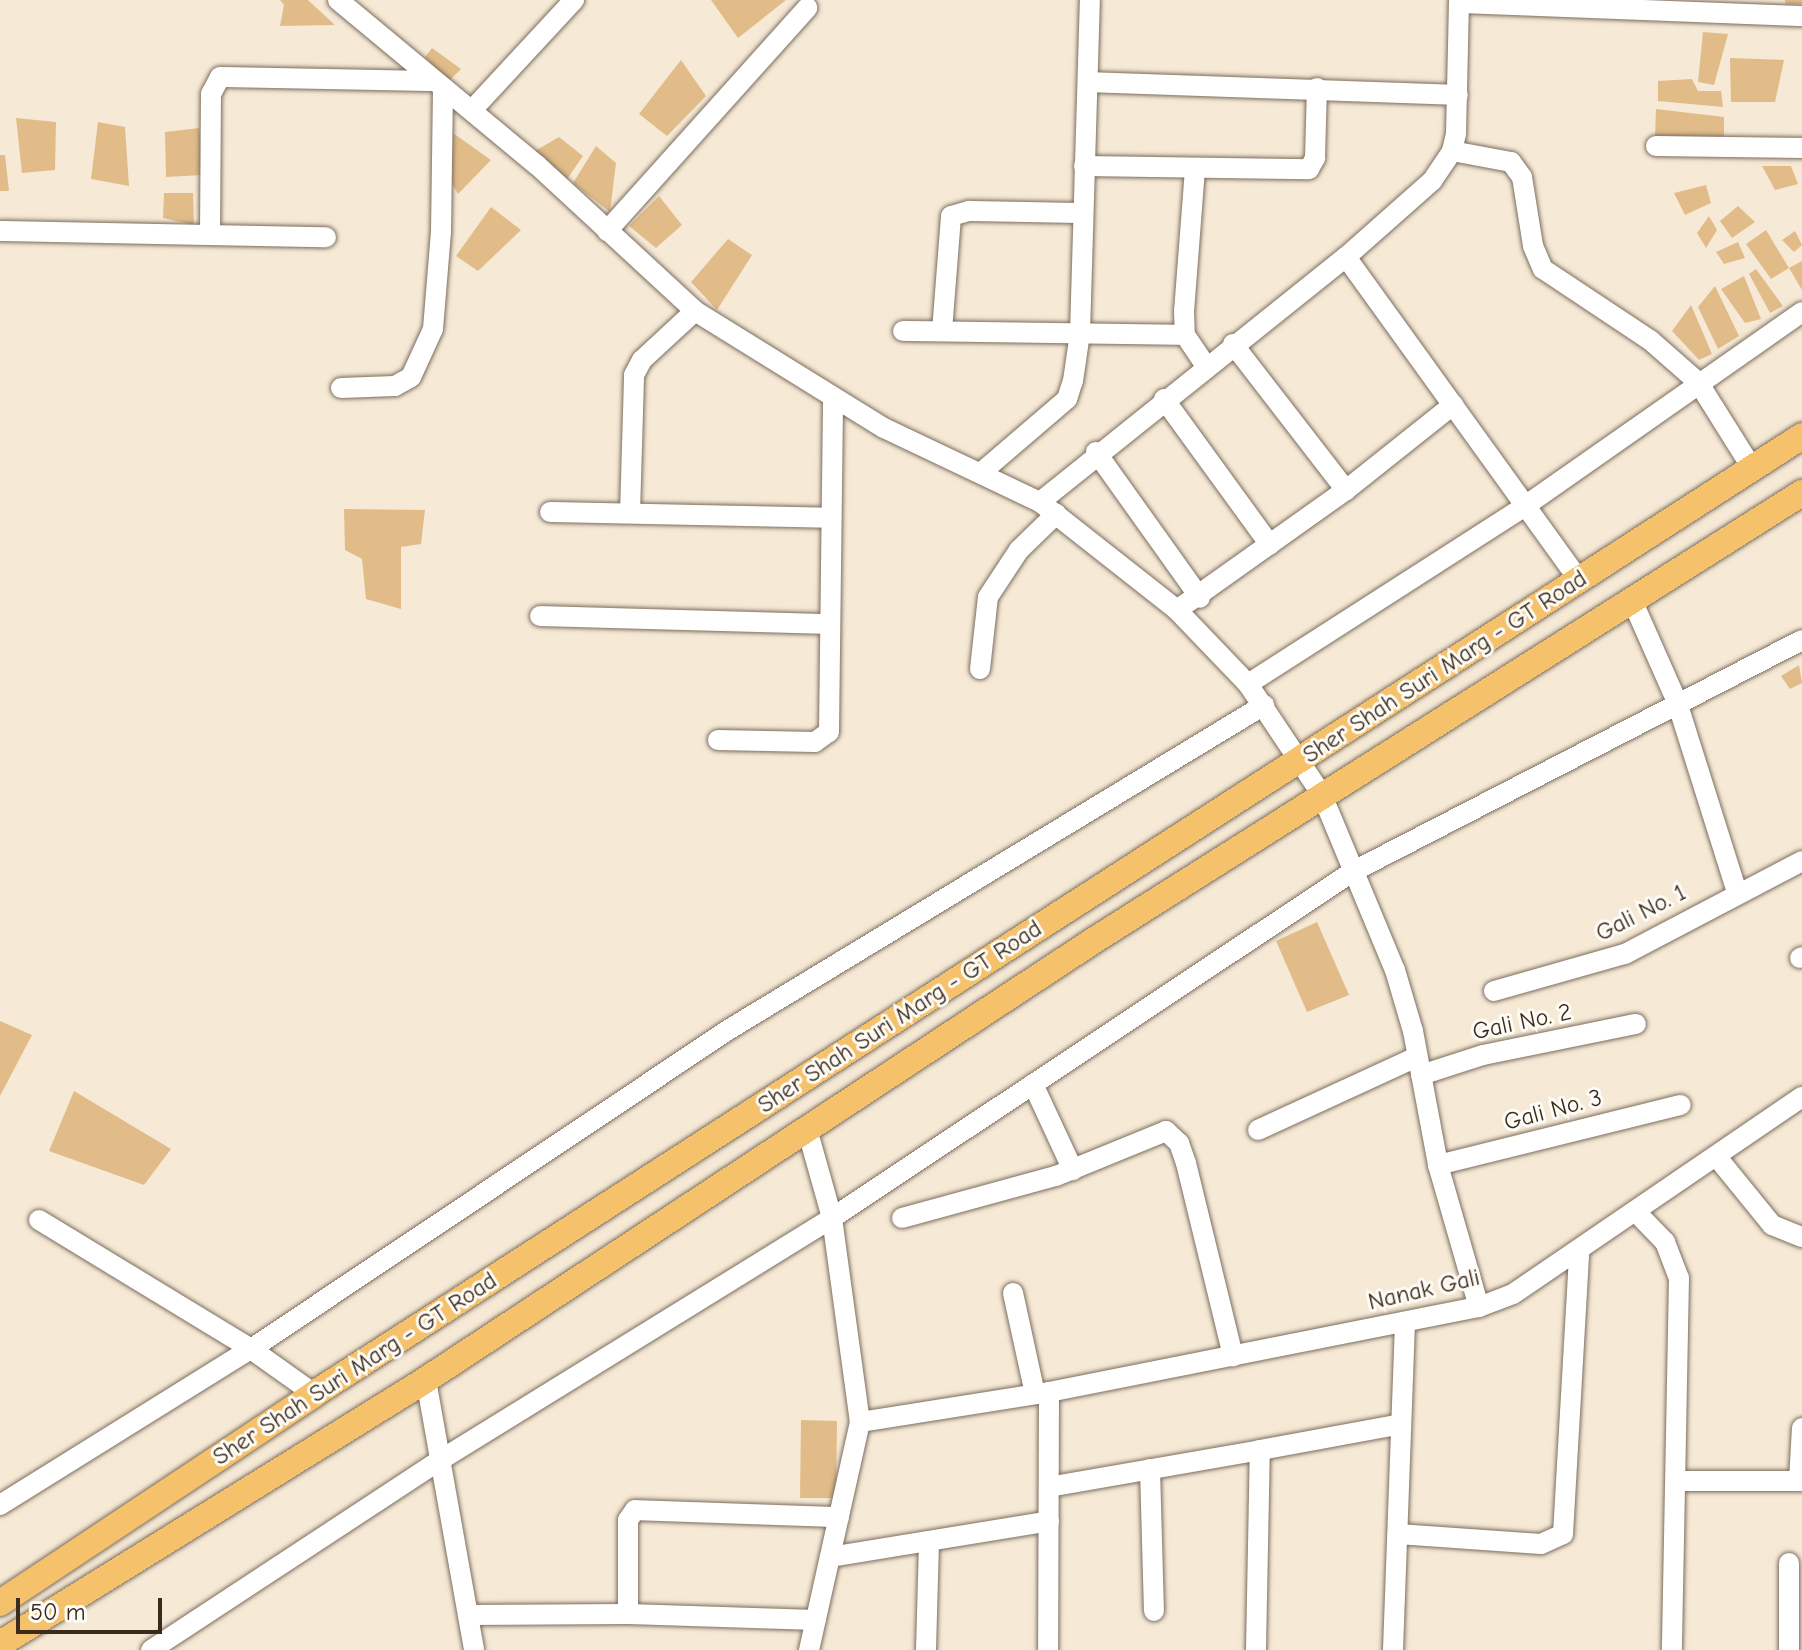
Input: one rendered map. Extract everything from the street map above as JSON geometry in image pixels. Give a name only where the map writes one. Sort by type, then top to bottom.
[{"type":"main road","name":"Sher Shah Suri Marg - GT Road","points":[[0,1603],[314,1394],[1802,436]]},
{"type":"main road","name":"Sher Shah Suri Marg - GT Road","points":[[0,1644],[426,1380],[807,1129],[1631,598],[1801,498]]},
{"type":"street","points":[[338,0],[438,85],[473,109],[695,311],[884,428],[983,471],[1048,508],[1177,610],[1248,684],[1322,795],[1395,970],[1419,1066],[1438,1165],[1479,1307]]},
{"type":"street","points":[[473,109],[574,0]]},
{"type":"street","points":[[983,471],[1067,399],[1080,333],[1090,0]]},
{"type":"street","points":[[980,669],[988,597],[1048,508],[1096,452],[1346,257],[1432,181],[1452,151],[1458,95],[1459,1],[1802,16]]},
{"type":"street","points":[[607,231],[807,8]]},
{"type":"street","points":[[210,234],[211,94],[220,77],[438,85]]},
{"type":"street","points":[[1089,82],[1458,95]]},
{"type":"street","points":[[341,388],[395,386],[411,377],[433,329],[441,232],[438,85]]},
{"type":"street","points":[[1084,166],[1309,169],[1315,158],[1317,88]]},
{"type":"street","points":[[1656,146],[1802,148]]},
{"type":"street","points":[[1452,151],[1511,162],[1522,177],[1533,246],[1543,269],[1650,340],[1698,382],[1752,468]]},
{"type":"street","points":[[1195,169],[1185,335],[1206,366]]},
{"type":"street","points":[[942,331],[951,216],[969,211],[1082,213]]},
{"type":"street","points":[[0,231],[326,237]]},
{"type":"street","points":[[1346,257],[1579,580]]},
{"type":"street","points":[[630,513],[634,375],[642,360],[695,311]]},
{"type":"street","points":[[1248,684],[1525,506],[1802,312]]},
{"type":"street","points":[[903,331],[1185,335]]},
{"type":"street","points":[[1233,344],[1346,490]]},
{"type":"street","points":[[718,740],[824,739],[829,732],[833,398]]},
{"type":"street","points":[[1164,399],[1270,545]]},
{"type":"street","points":[[1177,610],[1200,598],[1346,490],[1453,405]]},
{"type":"street","points":[[1096,452],[1200,598]]},
{"type":"street","points":[[550,512],[831,518]]},
{"type":"street","points":[[1631,598],[1677,702],[1737,892]]},
{"type":"street","points":[[540,616],[830,624]]},
{"type":"street","points":[[151,1650],[442,1459],[832,1218],[1352,872],[1802,640]]},
{"type":"street","points":[[0,1505],[251,1349],[728,1030],[1264,705]]},
{"type":"street","name":"Gali No. 1","points":[[1494,991],[1625,954],[1737,892],[1802,861]]},
{"type":"street","name":"Gali No. 2","points":[[1258,1130],[1419,1066],[1636,1024]]},
{"type":"street","points":[[1033,1084],[1073,1170]]},
{"type":"street","name":"Nanak Gali","points":[[860,1422],[1042,1393],[1479,1307],[1541,1280],[1802,1097]]},
{"type":"street","name":"Gali No. 3","points":[[1438,1165],[1681,1105]]},
{"type":"street","points":[[807,1129],[832,1218],[860,1422],[809,1650]]},
{"type":"street","points":[[902,1218],[1073,1170],[1158,1132],[1172,1134],[1186,1163],[1233,1356]]},
{"type":"street","points":[[1716,1156],[1772,1225],[1802,1237]]},
{"type":"street","points":[[1636,1212],[1665,1242],[1679,1278],[1678,1481],[1672,1650]]},
{"type":"street","points":[[39,1220],[251,1349],[314,1394]]},
{"type":"street","points":[[1398,1534],[1541,1544],[1563,1534],[1579,1253]]},
{"type":"street","points":[[1013,1293],[1042,1393],[1049,1487],[1048,1650]]},
{"type":"street","points":[[1393,1650],[1405,1322]]},
{"type":"street","points":[[426,1380],[474,1650]]},
{"type":"street","points":[[1049,1487],[1401,1424]]},
{"type":"street","points":[[1678,1481],[1801,1481],[1802,1428]]},
{"type":"street","points":[[1256,1650],[1260,1450]]},
{"type":"street","points":[[1150,1469],[1154,1611]]},
{"type":"street","points":[[628,1614],[628,1520],[635,1510],[839,1517]]},
{"type":"street","points":[[830,1557],[1049,1521]]},
{"type":"street","points":[[926,1650],[929,1541]]},
{"type":"street","points":[[1789,1563],[1789,1650]]},
{"type":"street","points":[[468,1615],[628,1614],[816,1620]]},
{"type":"building","points":[[280,0],[308,0],[335,25],[280,26],[284,5]]},
{"type":"building","points":[[711,0],[786,0],[738,38]]},
{"type":"building","points":[[1785,0],[1802,0],[1802,4],[1786,4]]},
{"type":"building","points":[[1703,32],[1728,34],[1714,85],[1698,82]]},
{"type":"building","points":[[432,48],[461,69],[448,82],[425,57]]},
{"type":"building","points":[[1730,58],[1784,60],[1775,102],[1731,102]]},
{"type":"building","points":[[681,60],[706,96],[667,136],[639,114]]},
{"type":"building","points":[[1692,79],[1698,91],[1721,91],[1723,107],[1658,101],[1658,81]]},
{"type":"building","points":[[1656,109],[1724,117],[1724,140],[1655,136]]},
{"type":"building","points":[[16,118],[56,122],[55,170],[22,173]]},
{"type":"building","points":[[98,122],[125,127],[129,186],[91,179]]},
{"type":"building","points":[[199,128],[203,175],[166,177],[165,132]]},
{"type":"building","points":[[453,133],[491,160],[458,194],[451,182]]},
{"type":"building","points":[[559,137],[583,156],[567,179],[535,151]]},
{"type":"building","points":[[596,146],[616,163],[610,212],[573,183]]},
{"type":"building","points":[[0,155],[5,155],[9,191],[0,191]]},
{"type":"building","points":[[1762,166],[1791,166],[1798,184],[1775,190]]},
{"type":"building","points":[[1706,185],[1711,203],[1685,215],[1674,193]]},
{"type":"building","points":[[164,193],[193,193],[194,225],[163,218]]},
{"type":"building","points":[[659,196],[682,225],[656,248],[629,226]]},
{"type":"building","points":[[1738,206],[1755,222],[1732,238],[1720,221]]},
{"type":"building","points":[[491,207],[521,230],[478,271],[456,256]]},
{"type":"building","points":[[1709,216],[1717,230],[1706,248],[1697,233]]},
{"type":"building","points":[[1766,230],[1789,268],[1771,279],[1746,244]]},
{"type":"building","points":[[1795,231],[1802,245],[1794,252],[1782,240]]},
{"type":"building","points":[[728,239],[752,255],[717,310],[691,282]]},
{"type":"building","points":[[1738,242],[1745,258],[1724,264],[1716,252]]},
{"type":"building","points":[[1802,261],[1802,290],[1789,268]]},
{"type":"building","points":[[1756,269],[1783,306],[1770,313],[1749,274]]},
{"type":"building","points":[[1744,276],[1761,319],[1745,323],[1721,289]]},
{"type":"building","points":[[1715,286],[1739,336],[1718,349],[1698,307]]},
{"type":"building","points":[[1691,305],[1712,354],[1699,360],[1672,331]]},
{"type":"building","points":[[344,509],[425,510],[421,544],[401,547],[401,609],[366,599],[362,559],[345,550]]},
{"type":"building","points":[[1799,665],[1802,683],[1790,689],[1781,676]]},
{"type":"building","points":[[1317,922],[1349,995],[1307,1012],[1276,941]]},
{"type":"building","points":[[0,1021],[32,1035],[0,1096]]},
{"type":"building","points":[[74,1091],[171,1149],[144,1185],[49,1151]]},
{"type":"building","points":[[801,1420],[837,1421],[836,1498],[800,1498]]}]
